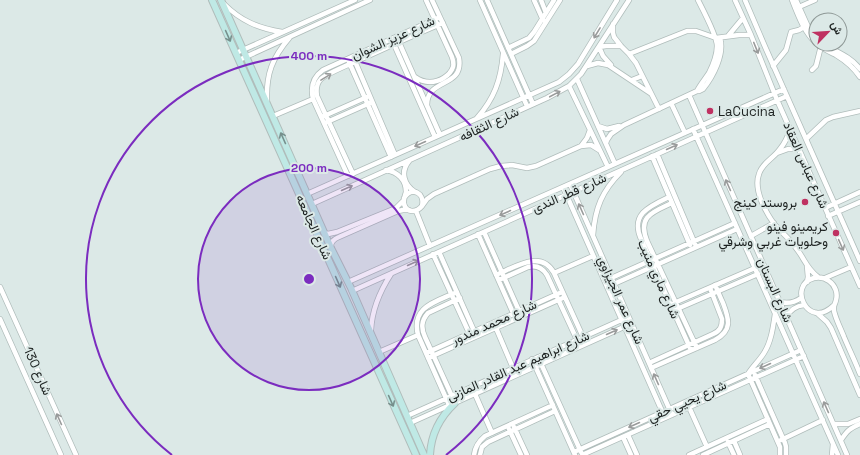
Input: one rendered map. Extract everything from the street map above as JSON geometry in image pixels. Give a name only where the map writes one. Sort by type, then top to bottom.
[{"type":"street","name":"شارع الجامعه","points":[[212,0],[416,455]]},
{"type":"street","points":[[237,56],[244,50],[355,0]]},
{"type":"street","points":[[237,56],[246,56],[370,0]]},
{"type":"street","points":[[415,77],[425,82],[436,82],[442,80],[453,67],[452,57],[426,0]]},
{"type":"street","points":[[427,106],[428,96],[431,91],[456,76],[460,64],[459,58],[432,0]]},
{"type":"street","points":[[480,0],[527,106]]},
{"type":"street","points":[[487,0],[533,104]]},
{"type":"street","points":[[534,0],[545,25]]},
{"type":"street","points":[[541,0],[549,18]]},
{"type":"street","points":[[508,48],[529,38],[554,0]]},
{"type":"street","points":[[511,54],[531,44],[537,38],[560,0]]},
{"type":"street","name":"شارع الثقافه","points":[[307,194],[559,82],[574,69],[617,0]]},
{"type":"street","name":"شارع الثقافه","points":[[312,204],[555,94],[569,86],[577,79],[587,66],[629,0]]},
{"type":"street","points":[[606,143],[611,134],[624,125],[701,90],[705,86],[716,68],[721,48],[718,38],[698,0]]},
{"type":"street","name":"شارع عباس العقاد","points":[[735,0],[751,35],[774,94],[860,286]]},
{"type":"street","name":"شارع عباس العقاد","points":[[745,0],[860,261]]},
{"type":"street","points":[[792,0],[808,35]]},
{"type":"street","points":[[796,0],[808,27]]},
{"type":"street","points":[[799,7],[815,0]]},
{"type":"street","name":"شارع الجامعه","points":[[222,1],[424,455]]},
{"type":"street","points":[[222,1],[232,12],[249,23],[269,30],[282,32]]},
{"type":"street","name":"شارع عزيز الشوان","points":[[353,174],[313,99],[311,88],[315,77],[324,70],[353,56],[440,17]]},
{"type":"street","points":[[728,36],[743,18]]},
{"type":"street","name":"شارع عزيز الشوان","points":[[323,116],[316,91],[320,80],[350,64],[443,23]]},
{"type":"street","points":[[613,24],[614,37],[636,63],[659,109]]},
{"type":"street","points":[[773,66],[786,50],[790,32],[799,30],[804,26]]},
{"type":"street","points":[[629,54],[687,31],[696,31],[718,38],[751,35]]},
{"type":"street","points":[[267,103],[266,88],[274,60],[291,36]]},
{"type":"street","points":[[397,36],[427,106],[438,136]]},
{"type":"street","points":[[392,39],[438,136]]},
{"type":"street","points":[[613,68],[605,59],[599,47],[621,46]]},
{"type":"street","points":[[812,70],[816,66],[818,52]]},
{"type":"street","points":[[832,52],[854,69],[860,77]]},
{"type":"street","points":[[836,52],[847,57],[860,69]]},
{"type":"street","points":[[476,119],[491,100],[496,89],[500,77],[503,53]]},
{"type":"street","points":[[353,56],[373,102],[393,156]]},
{"type":"street","points":[[348,59],[393,156]]},
{"type":"street","points":[[587,66],[593,63],[606,64],[651,93]]},
{"type":"street","points":[[632,80],[642,76]]},
{"type":"street","points":[[577,79],[615,164]]},
{"type":"street","points":[[569,86],[608,167]]},
{"type":"street","name":"شارع قطر الندى","points":[[348,282],[784,89]]},
{"type":"street","points":[[323,116],[370,95]]},
{"type":"street","name":"شارع البستان","points":[[689,95],[848,455]]},
{"type":"street","name":"شارع قطر الندى","points":[[352,291],[787,96]]},
{"type":"street","points":[[273,116],[313,99]]},
{"type":"street","points":[[326,122],[373,102]]},
{"type":"street","points":[[671,103],[685,133]]},
{"type":"street","points":[[806,138],[826,120],[860,111]]},
{"type":"street","name":"شارع عزيز الشوان","points":[[326,122],[348,176]]},
{"type":"street","points":[[598,126],[607,129],[624,125]]},
{"type":"street","points":[[581,146],[587,138],[590,130]]},
{"type":"street","name":"شارع البستان","points":[[693,130],[838,455]]},
{"type":"street","points":[[790,130],[784,143],[759,173],[757,188],[766,210],[774,223],[801,254],[807,266],[807,282]]},
{"type":"street","points":[[324,250],[331,248],[332,242],[339,237],[398,211],[416,211],[434,194],[495,168],[506,165],[527,168],[536,166],[581,146],[591,145],[600,150]]},
{"type":"street","points":[[776,154],[788,149],[799,149]]},
{"type":"street","points":[[654,155],[669,197],[692,242],[697,247]]},
{"type":"street","points":[[654,155],[692,242],[692,249]]},
{"type":"street","points":[[409,160],[405,167],[404,177],[408,186],[420,195],[423,202],[422,206]]},
{"type":"street","points":[[593,236],[594,223],[599,204],[606,190],[623,169]]},
{"type":"street","points":[[386,170],[396,173],[402,180],[406,189],[404,199],[405,206],[409,210]]},
{"type":"street","name":"شارع عمر الجيزاوي","points":[[570,184],[672,415]]},
{"type":"street","name":"شارع عمر الجيزاوي","points":[[563,187],[665,418]]},
{"type":"street","points":[[824,208],[860,192]]},
{"type":"street","points":[[324,233],[328,234],[337,232],[396,208],[409,193],[426,195],[434,194]]},
{"type":"street","name":"شارع ماري منيب","points":[[669,197],[648,207],[641,214],[639,219],[638,234],[676,302],[695,345]]},
{"type":"street","points":[[828,216],[860,202]]},
{"type":"street","name":"شارع ماري منيب","points":[[653,259],[645,236],[643,227],[644,222],[649,214],[672,203]]},
{"type":"street","points":[[416,211],[430,246]]},
{"type":"street","points":[[604,281],[735,223]]},
{"type":"street","points":[[750,236],[774,223]]},
{"type":"street","points":[[607,287],[738,229]]},
{"type":"street","points":[[484,232],[522,316]]},
{"type":"street","points":[[478,234],[516,319]]},
{"type":"street","points":[[439,252],[477,336]]},
{"type":"street","points":[[433,254],[472,339]]},
{"type":"street","points":[[554,273],[593,256]]},
{"type":"street","points":[[496,275],[528,261],[545,263],[554,273],[583,337]]},
{"type":"street","name":"شارع ماري منيب","points":[[656,265],[673,310],[691,350]]},
{"type":"street","points":[[499,280],[532,266],[537,266],[545,271],[577,340]]},
{"type":"street","points":[[807,266],[818,277]]},
{"type":"street","points":[[824,278],[851,267]]},
{"type":"street","points":[[671,305],[755,268]]},
{"type":"street","points":[[372,336],[370,330],[376,304],[381,291],[392,273]]},
{"type":"street","points":[[673,310],[758,274]]},
{"type":"street","points":[[817,313],[829,310],[836,300],[836,293],[830,281],[818,277],[807,282],[801,292],[801,298],[804,305],[808,309],[817,313],[827,322],[860,395]]},
{"type":"street","points":[[650,366],[689,345],[695,345],[720,337],[724,334],[728,326],[728,316],[715,285]]},
{"type":"street","name":"شارع 130","points":[[0,287],[76,455]]},
{"type":"street","points":[[650,366],[691,350],[695,345],[717,332],[722,324],[722,319],[710,288]]},
{"type":"street","points":[[452,404],[446,398],[418,335],[417,318],[424,308],[457,292]]},
{"type":"street","name":"شارع محمد مندور","points":[[426,353],[562,292]]},
{"type":"street","name":"شارع محمد مندور","points":[[428,358],[565,297]]},
{"type":"street","points":[[430,455],[433,435],[439,422],[452,404],[452,396],[423,332],[422,322],[428,313],[460,298]]},
{"type":"street","points":[[780,302],[789,303],[801,298]]},
{"type":"street","points":[[786,317],[792,310],[804,305]]},
{"type":"street","points":[[833,306],[836,318],[860,374]]},
{"type":"street","points":[[775,314],[771,335],[764,353],[748,374],[778,442],[780,455]]},
{"type":"street","name":"شارع ابراهيم عبد القادر المازنى","points":[[407,416],[628,317]]},
{"type":"street","name":"شارع 130","points":[[0,318],[61,455]]},
{"type":"street","name":"شارع ابراهيم عبد القادر المازنى","points":[[410,423],[631,324]]},
{"type":"street","points":[[496,328],[513,368]]},
{"type":"street","points":[[379,352],[418,335]]},
{"type":"street","name":"شارع يحيي حقي","points":[[574,454],[580,449],[801,350]]},
{"type":"street","name":"شارع يحيي حقي","points":[[582,455],[804,356]]},
{"type":"street","points":[[538,357],[582,455]]},
{"type":"street","points":[[532,360],[536,366],[574,454]]},
{"type":"street","points":[[754,371],[783,439],[786,447],[786,455]]},
{"type":"street","points":[[475,394],[492,433]]},
{"type":"street","points":[[474,455],[475,449],[485,436],[553,405]]},
{"type":"street","points":[[689,407],[707,447]]},
{"type":"street","points":[[480,455],[482,447],[494,438],[556,411]]},
{"type":"street","points":[[689,455],[768,419]]},
{"type":"street","points":[[834,424],[848,424],[860,419]]},
{"type":"street","points":[[778,442],[823,420]]},
{"type":"street","points":[[513,423],[527,455]]},
{"type":"street","points":[[703,455],[770,424]]},
{"type":"street","points":[[841,440],[846,432],[860,424]]},
{"type":"street","points":[[507,426],[521,455]]},
{"type":"street","points":[[628,435],[637,455]]},
{"type":"street","points":[[622,437],[631,455]]},
{"type":"street","points":[[726,438],[734,455]]},
{"type":"street","points":[[734,441],[740,455]]},
{"type":"street","points":[[832,455],[833,442]]},
{"type":"place","name":"LaCucina","points":[[710,111]]},
{"type":"place","name":"بروستد كينج","points":[[805,202]]},
{"type":"place","name":"كريمينو فينو وحلويات غربي وشرقي","points":[[836,233]]}]
